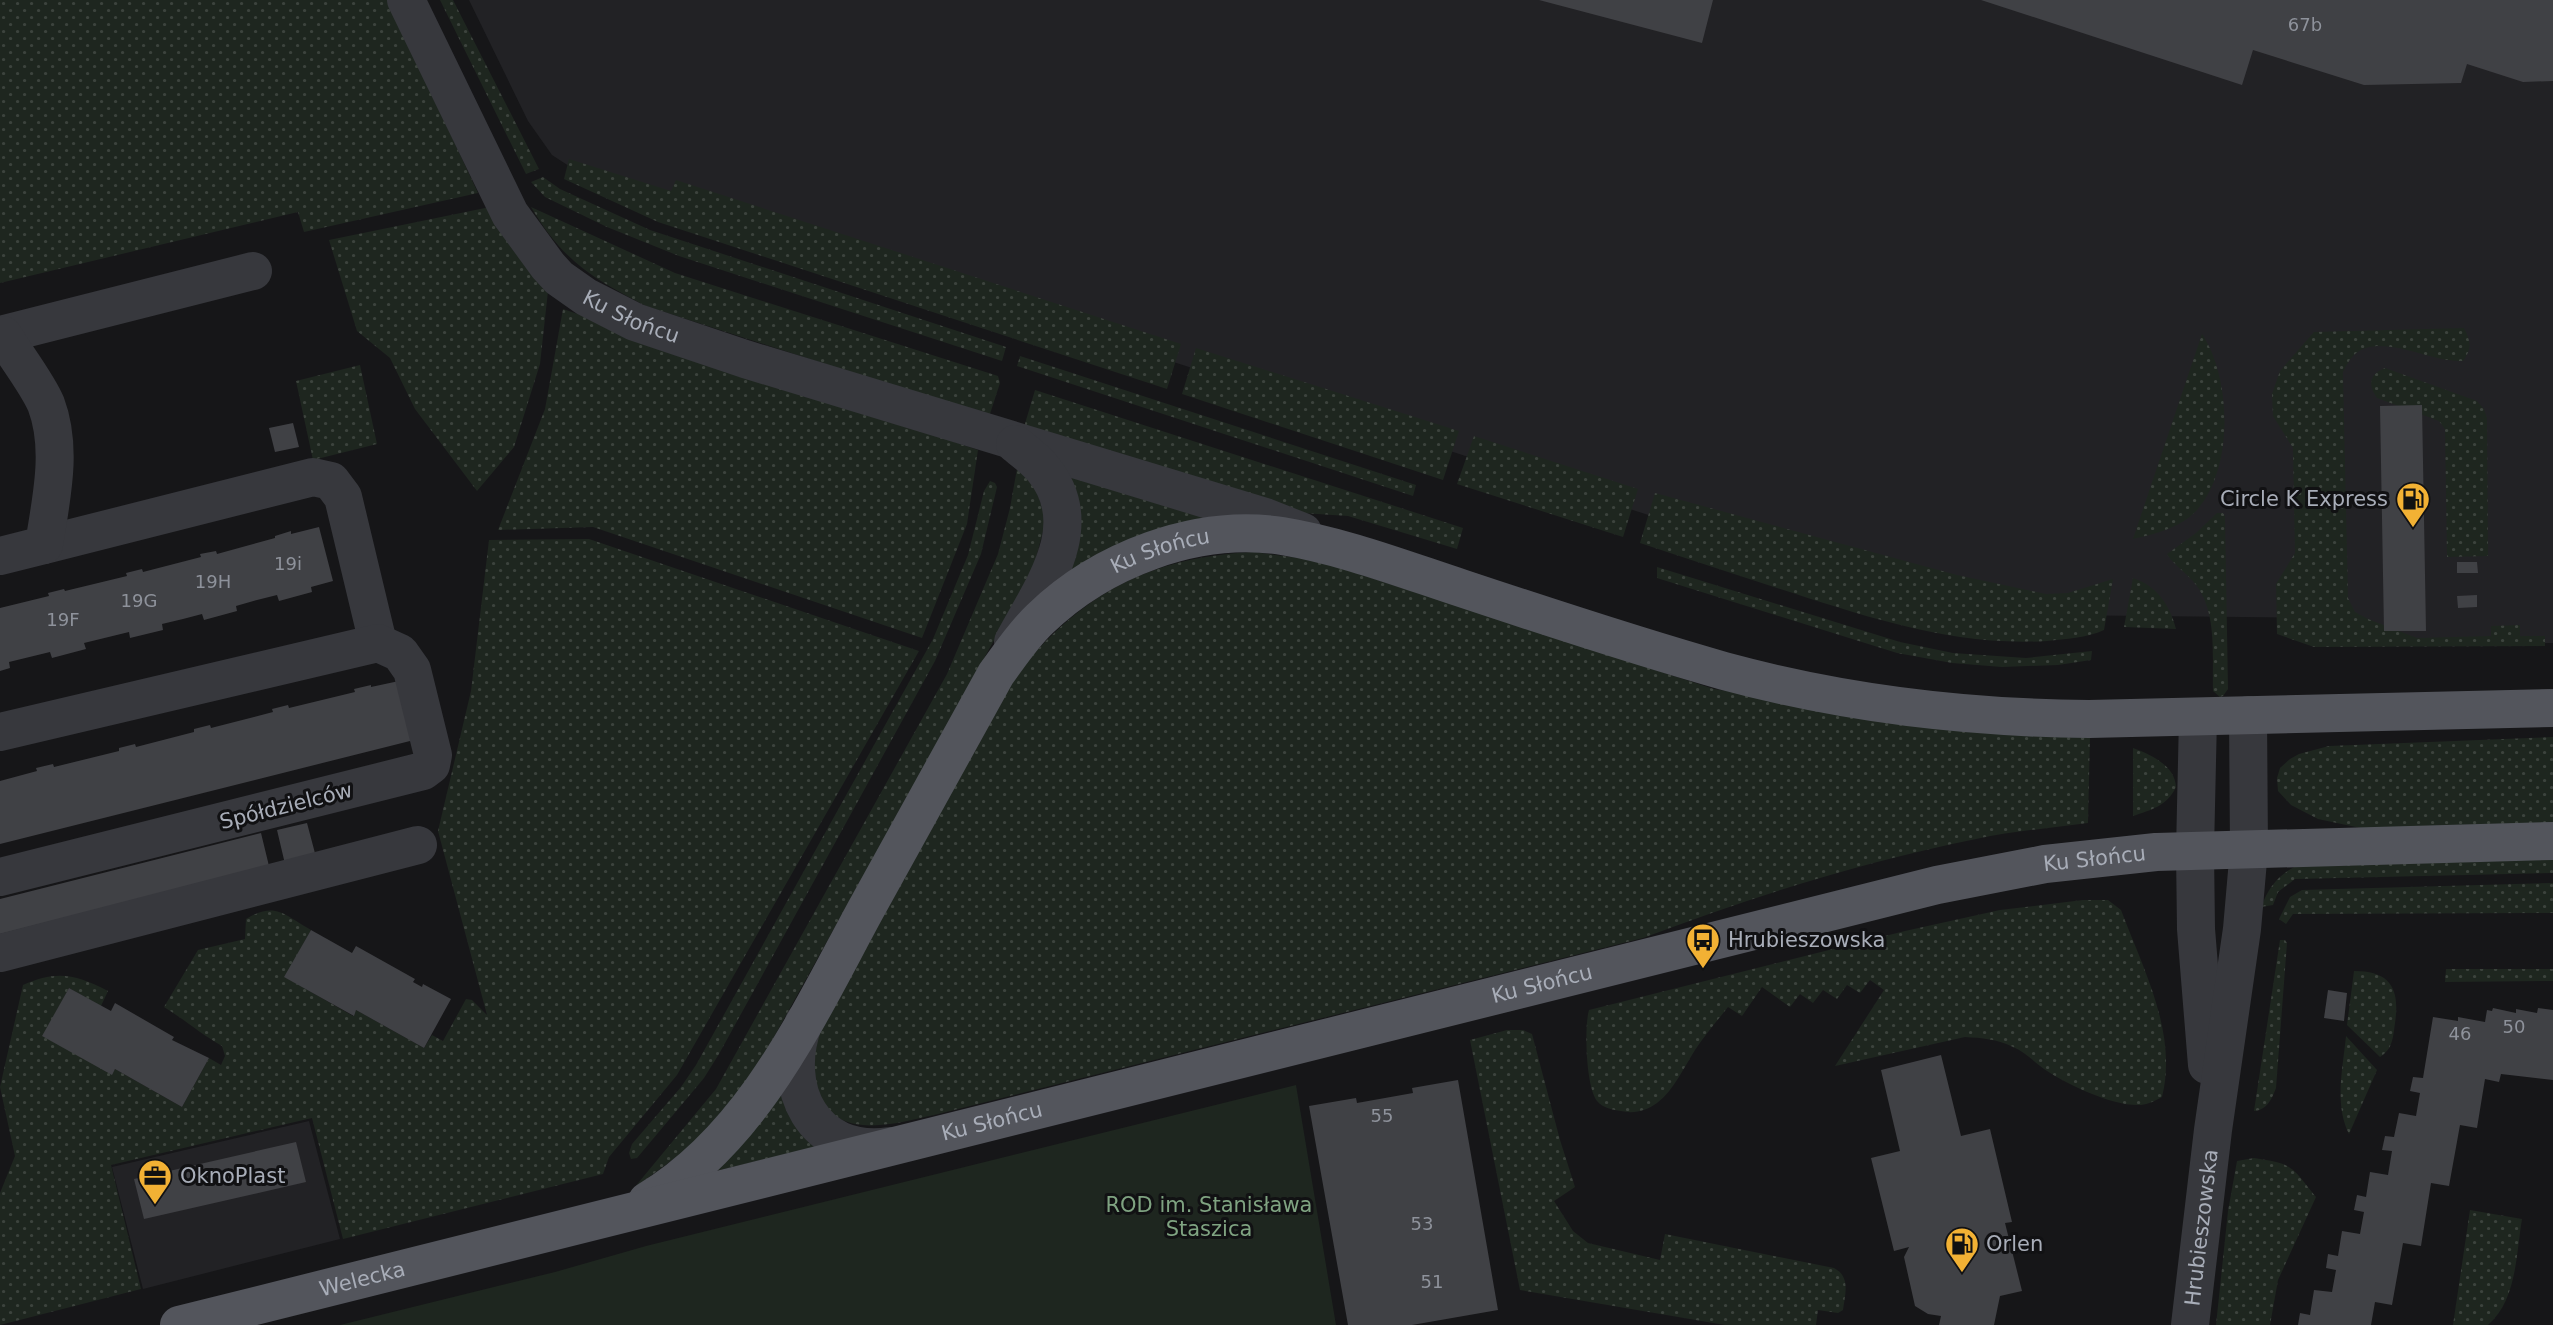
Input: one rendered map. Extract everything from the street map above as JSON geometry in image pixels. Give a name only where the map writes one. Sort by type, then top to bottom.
[{"type":"main road","name":"Ku Słońcu","points":[[614,1217],[664,1190],[719,1144],[751,1105],[805,1020],[996,674],[1020,641],[1054,605],[1105,572],[1147,552],[1219,536],[1283,536],[1365,557],[1726,671],[1897,705],[2023,717],[2553,708]]},
{"type":"main road","name":"Ku Słońcu","points":[[548,1233],[1948,882],[1993,873],[2088,858],[2195,851],[2553,841]]},
{"type":"main road","name":"Welecka","points":[[179,1325],[548,1233]]},
{"type":"street","name":"Ku Słońcu","points":[[406,0],[510,214],[536,252],[559,278],[572,288],[617,314],[659,331],[1265,517],[1365,557]]},
{"type":"street","points":[[44,545],[54,480],[54,440],[46,404],[1,335],[253,271]]},
{"type":"street","name":"Ku Słońcu","points":[[996,674],[1050,573],[1063,532],[1061,507],[1053,484],[1041,467],[1011,440]]},
{"type":"street","points":[[0,556],[313,477],[331,481],[343,497],[378,643],[0,732]]},
{"type":"street","name":"Spółdzielców","points":[[0,877],[423,771],[431,765],[433,755],[412,670],[400,653],[378,643]]},
{"type":"street","points":[[2248,715],[2249,849]]},
{"type":"street","points":[[2195,851],[2198,716]]},
{"type":"street","points":[[0,953],[418,845]]},
{"type":"street","name":"Hrubieszowska","points":[[2190,1325],[2213,1130],[2242,929],[2249,849]]},
{"type":"street","name":"Hrubieszowska","points":[[2195,851],[2196,929],[2213,1130]]},
{"type":"street","name":"Ku Słońcu","points":[[805,1020],[798,1042],[795,1076],[800,1096],[811,1118],[828,1133],[849,1143],[877,1147],[896,1145]]},
{"type":"shaded area","points":[[469,0],[2553,0],[2553,643],[2327,643],[2326,618],[2051,615],[1729,541],[572,168],[552,155],[528,121]]},
{"type":"shaded area","points":[[309,1121],[340,1239],[143,1289],[112,1167]]},
{"type":"green space","points":[[0,0],[388,0],[478,193],[304,232],[298,212],[0,283]]},
{"type":"green space","points":[[440,0],[453,0],[539,169],[526,174]]},
{"type":"green space","points":[[569,159],[671,191],[676,180],[1181,344],[1167,389],[658,222],[564,179]]},
{"type":"green space","points":[[543,177],[560,189],[650,230],[1006,347],[1002,361],[679,256],[607,227],[545,197],[531,182]]},
{"type":"green space","points":[[490,207],[548,291],[540,364],[514,447],[477,491],[415,409],[390,358],[357,331],[329,240]]},
{"type":"green space","points":[[531,207],[675,273],[998,376],[1000,383],[989,417],[646,306],[594,277],[567,255]]},
{"type":"green space","points":[[563,309],[978,450],[967,524],[922,638],[593,527],[498,530],[545,409]]},
{"type":"green space","points":[[2464,328],[2470,345],[2463,361],[2379,346],[2366,348],[2355,354],[2343,372],[2348,598],[2355,612],[2417,638],[2491,636],[2491,626],[2520,625],[2520,636],[2545,636],[2545,646],[2314,647],[2277,634],[2276,584],[2295,553],[2293,448],[2273,416],[2272,394],[2280,371],[2314,332]]},
{"type":"green space","points":[[2202,334],[2212,353],[2223,399],[2223,449],[2217,472],[2208,493],[2190,517],[2167,530],[2133,539]]},
{"type":"green space","points":[[1196,348],[1459,431],[1443,480],[1182,394]]},
{"type":"green space","points":[[1020,356],[1416,485],[1413,496],[1017,366]]},
{"type":"green space","points":[[360,365],[377,444],[313,460],[296,381]]},
{"type":"green space","points":[[2385,368],[2477,401],[2484,409],[2487,418],[2488,556],[2447,557],[2445,429],[2439,421],[2377,398],[2371,384],[2373,376]]},
{"type":"green space","points":[[1035,390],[1463,528],[1457,549],[1348,516],[1287,512],[1024,427]]},
{"type":"green space","points":[[1474,436],[1638,489],[1623,537],[1457,484]]},
{"type":"green space","points":[[1018,463],[1032,478],[1046,519],[1033,570],[749,1082],[709,1133],[634,1188],[716,1089],[947,674],[998,554]]},
{"type":"green space","points":[[1061,468],[1216,516],[1060,579]]},
{"type":"green space","points":[[990,481],[997,487],[981,554],[935,661],[719,1054],[704,1078],[637,1158],[631,1159],[629,1153],[632,1144],[681,1087],[696,1065],[933,639],[968,555],[984,491]]},
{"type":"green space","points":[[1655,493],[1957,575],[2046,594],[2068,593],[2113,579],[2104,630],[2047,641],[2012,642],[1943,634],[1843,609],[1640,543]]},
{"type":"green space","points":[[2217,513],[2223,513],[2225,516],[2228,689],[2220,697],[2213,691],[2211,625],[2205,600],[2195,584],[2167,554],[2196,533]]},
{"type":"green space","points":[[589,539],[919,651],[677,1075],[609,1157],[603,1174],[343,1239],[312,1118],[111,1165],[141,1289],[0,1325],[0,1193],[15,1156],[0,1087],[23,985],[46,977],[66,976],[108,991],[101,1006],[69,988],[43,1036],[112,1074],[115,1069],[182,1107],[209,1058],[221,1065],[225,1056],[222,1046],[164,1007],[198,950],[245,939],[246,919],[265,911],[280,912],[311,930],[285,977],[353,1016],[356,1010],[424,1048],[432,1035],[443,1041],[466,999],[472,1000],[487,1015],[438,831],[471,691],[489,540]]},
{"type":"green space","points":[[1254,552],[1314,560],[1714,689],[1963,728],[2090,736],[2088,823],[1990,836],[1891,858],[1725,908],[1643,938],[934,1115],[903,1122],[870,1125],[841,1119],[828,1110],[817,1091],[812,1047],[1011,682],[1061,627],[1116,587],[1180,562]]},
{"type":"green space","points":[[1657,567],[1900,642],[1953,653],[2026,658],[2092,651],[2091,660],[2058,665],[2002,667],[1952,663],[1897,653],[1657,578]]},
{"type":"green space","points":[[2133,578],[2156,591],[2170,612],[2176,629],[2124,627]]},
{"type":"green space","points":[[2553,737],[2553,824],[2370,830],[2318,819],[2291,805],[2278,791],[2277,778],[2280,768],[2290,759],[2329,746]]},
{"type":"green space","points":[[2133,748],[2167,767],[2176,787],[2163,803],[2133,816]]},
{"type":"green space","points":[[2553,859],[2553,873],[2295,879],[2278,892],[2273,905],[2261,907],[2274,883],[2296,866]]},
{"type":"green space","points":[[2553,883],[2553,913],[2293,914],[2286,924],[2279,919],[2290,897],[2302,890]]},
{"type":"green space","points":[[2083,900],[2108,900],[2121,910],[2148,978],[2162,1025],[2166,1073],[2162,1097],[2152,1102],[2130,1105],[2077,1088],[2053,1075],[2017,1049],[1983,1038],[1965,1037],[1835,1066],[1884,990],[1870,980],[1860,993],[1847,985],[1837,999],[1823,990],[1813,1003],[1800,994],[1790,1007],[1762,987],[1742,1016],[1728,1007],[1699,1044],[1669,1092],[1653,1106],[1635,1112],[1615,1110],[1599,1103],[1593,1094],[1587,1057],[1589,1010],[1905,931],[2000,910]]},
{"type":"green space","points":[[2280,940],[2287,943],[2276,1088],[2266,1106],[2254,1111]]},
{"type":"green space","points":[[2446,969],[2553,969],[2553,981],[2445,982]]},
{"type":"green space","points":[[2354,971],[2377,974],[2385,978],[2394,992],[2396,1011],[2393,1038],[2388,1050],[2380,1057],[2347,1025]]},
{"type":"green space","points":[[1507,1030],[1523,1030],[1532,1034],[1575,1187],[1554,1201],[1573,1231],[1588,1243],[1660,1260],[1665,1234],[1834,1268],[1845,1281],[1843,1310],[1838,1313],[1818,1310],[1816,1325],[1725,1325],[1520,1290],[1470,1040]]},
{"type":"green space","points":[[2346,1036],[2377,1070],[2349,1134],[2344,1122],[2341,1098]]},
{"type":"green space","points":[[779,1083],[821,1146],[703,1174]]},
{"type":"green space","name":"ROD im. Stanisława Staszica","points":[[1296,1085],[1336,1325],[340,1325],[555,1272],[646,1246]]},
{"type":"green space","points":[[2254,1158],[2277,1162],[2291,1168],[2316,1197],[2278,1280],[2270,1325],[2216,1325],[2228,1211],[2237,1161]]},
{"type":"green space","points":[[2470,1210],[2522,1219],[2510,1290],[2498,1315],[2488,1325],[2453,1325]]},
{"type":"building","points":[[1539,0],[1713,0],[1702,43]]},
{"type":"building","points":[[1981,0],[2553,0],[2553,81],[2523,82],[2467,64],[2461,83],[2364,85],[2253,50],[2242,85]]},
{"type":"building","points":[[2422,405],[2426,631],[2384,631],[2380,406]]},
{"type":"building","points":[[293,423],[299,447],[275,452],[269,428]]},
{"type":"building","points":[[319,527],[333,581],[311,587],[312,592],[279,601],[277,595],[257,600],[236,606],[237,611],[204,620],[202,614],[162,624],[163,630],[130,638],[129,632],[84,643],[86,649],[52,658],[50,652],[9,662],[10,668],[0,671],[0,608],[49,596],[48,593],[127,576],[126,573],[142,569],[143,572],[201,557],[200,554],[216,551],[217,554],[291,531],[291,534]]},
{"type":"building","points":[[2457,562],[2477,562],[2478,573],[2457,573]]},
{"type":"building","points":[[2477,595],[2477,607],[2458,608],[2457,596]]},
{"type":"building","points":[[399,681],[414,740],[0,844],[0,781],[37,771],[36,768],[53,764],[54,767],[119,751],[119,748],[135,744],[136,747],[194,732],[194,729],[210,725],[211,728],[273,712],[272,709],[288,705],[289,708],[355,692],[354,689]]},
{"type":"building","points":[[307,823],[316,857],[285,864],[277,830]]},
{"type":"building","points":[[261,833],[269,866],[0,934],[0,899]]},
{"type":"building","points":[[311,930],[352,953],[356,946],[415,979],[413,982],[422,987],[423,984],[451,999],[424,1048],[356,1010],[354,1016],[284,977]]},
{"type":"building","points":[[69,988],[111,1011],[115,1003],[174,1037],[172,1040],[209,1058],[182,1107],[115,1069],[112,1075],[42,1036]]},
{"type":"building","points":[[2328,990],[2347,993],[2344,1021],[2324,1018]]},
{"type":"building","points":[[2493,1008],[2516,1013],[2516,1009],[2537,1013],[2538,1008],[2553,1010],[2553,1080],[2501,1074],[2499,1082],[2485,1079],[2477,1128],[2460,1125],[2449,1186],[2431,1183],[2421,1246],[2403,1243],[2392,1305],[2375,1302],[2371,1325],[2298,1325],[2300,1313],[2310,1315],[2314,1290],[2332,1292],[2336,1270],[2326,1268],[2328,1254],[2338,1256],[2342,1231],[2360,1234],[2364,1212],[2354,1210],[2357,1195],[2366,1197],[2370,1172],[2388,1175],[2392,1151],[2382,1150],[2385,1136],[2394,1137],[2399,1113],[2416,1116],[2420,1093],[2410,1091],[2413,1077],[2423,1078],[2433,1017],[2458,1021],[2458,1017],[2485,1022],[2487,1010],[2492,1011]]},
{"type":"building","points":[[1941,1055],[1961,1136],[1990,1129],[2012,1222],[2005,1223],[2022,1291],[2000,1296],[1994,1325],[1939,1325],[1941,1316],[1928,1314],[1915,1306],[1904,1257],[1909,1247],[1894,1251],[1871,1158],[1900,1151],[1881,1070]]},
{"type":"building","points":[[1458,1080],[1498,1310],[1412,1325],[1348,1325],[1309,1106],[1356,1098],[1357,1103],[1413,1093],[1412,1088]]},
{"type":"building","points":[[296,1142],[306,1182],[144,1219],[134,1179]]},
{"type":"place","name":"Circle K Express","points":[[2413,529]]},
{"type":"place","name":"Hrubieszowska","points":[[1703,970]]},
{"type":"place","name":"OknoPlast","points":[[155,1206]]},
{"type":"place","name":"Orlen","points":[[1962,1274]]}]
